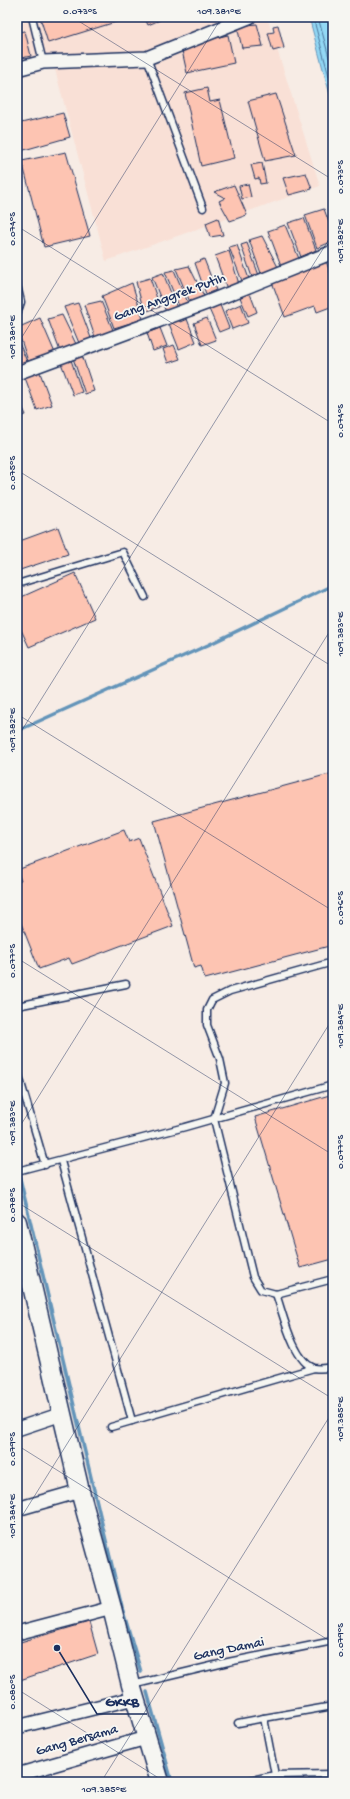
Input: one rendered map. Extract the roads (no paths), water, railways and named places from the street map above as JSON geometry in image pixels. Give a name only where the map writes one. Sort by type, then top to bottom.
[{"type":"main road","points":[[17,1222],[25,1267],[80,1492],[112,1608],[132,1692],[160,1782]]},
{"type":"street","points":[[17,69],[43,62],[147,58],[249,17]]},
{"type":"street","name":"Gang Anggrek Putih","points":[[17,373],[206,303],[333,252]]},
{"type":"street","points":[[17,1429],[62,1414]]},
{"type":"street","points":[[17,1509],[80,1492]]},
{"type":"street","points":[[17,1633],[112,1608]]},
{"type":"street","points":[[17,1727],[132,1692]]},
{"type":"street","name":"Gang Bersama","points":[[17,1775],[146,1738]]},
{"type":"lane","points":[[32,17],[43,62]]},
{"type":"lane","points":[[147,58],[203,208]]},
{"type":"lane","points":[[17,286],[21,302],[17,314]]},
{"type":"lane","points":[[17,584],[123,552],[145,597]]},
{"type":"lane","points":[[333,962],[230,991],[212,1000],[207,1010],[207,1025],[220,1059],[225,1083],[214,1118],[253,1277],[261,1290],[276,1294],[333,1278]]},
{"type":"lane","points":[[17,1006],[126,984]]},
{"type":"lane","points":[[17,1069],[45,1165]]},
{"type":"lane","points":[[20,1170],[45,1165],[333,1085]]},
{"type":"lane","points":[[61,1160],[132,1421]]},
{"type":"lane","points":[[276,1294],[292,1341],[302,1360],[314,1368]]},
{"type":"lane","points":[[111,1427],[314,1368],[333,1367]]},
{"type":"lane","name":"Gang Damai","points":[[132,1692],[228,1662],[333,1641]]},
{"type":"lane","points":[[238,1723],[333,1706]]},
{"type":"lane","points":[[264,1718],[275,1775]]},
{"type":"lane","points":[[242,1782],[275,1775],[333,1774]]},
{"type":"water","points":[[309,17],[333,17],[333,106]]},
{"type":"waterway","points":[[17,731],[208,645],[333,585]]},
{"type":"waterway","points":[[17,1166],[122,1608],[141,1672]]},
{"type":"waterway","points":[[147,1692],[172,1782]]},
{"type":"place","name":"GKKB","points":[[57,1648]]}]
